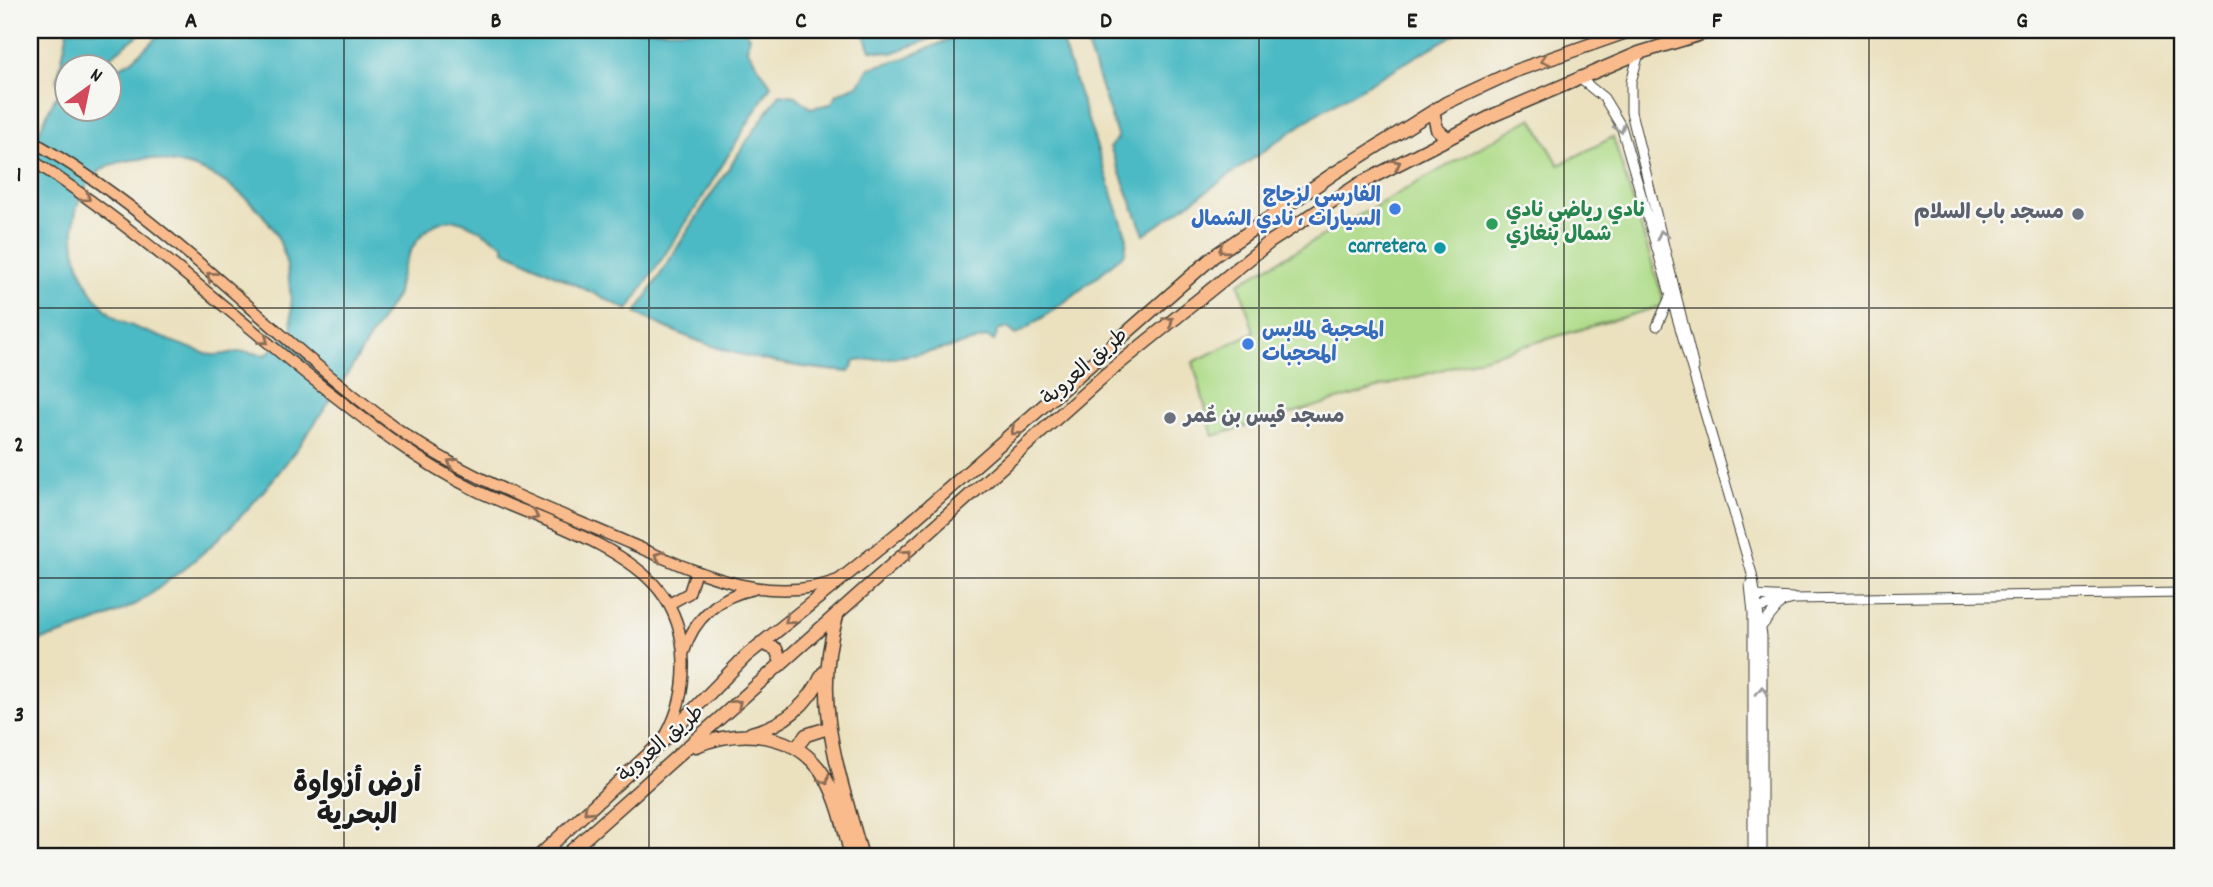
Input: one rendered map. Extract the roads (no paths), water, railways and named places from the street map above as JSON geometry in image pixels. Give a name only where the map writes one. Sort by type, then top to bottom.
[{"type":"highway","name":"طريق العروبة","points":[[538,857],[663,741],[761,643],[974,468],[1214,256],[1433,111],[1515,71],[1632,30]]},
{"type":"highway","name":"طريق العروبة","points":[[564,857],[1105,375],[1216,283],[1327,204],[1448,139],[1578,77],[1639,53],[1714,30]]},
{"type":"highway","points":[[1433,111],[1435,125],[1448,139]]},
{"type":"highway","points":[[680,754],[715,738],[747,734],[776,724],[793,714],[813,692],[826,665],[837,616]]},
{"type":"highway","points":[[761,643],[776,649],[782,664]]},
{"type":"highway","points":[[826,665],[828,728],[862,857]]},
{"type":"highway","points":[[796,748],[806,734],[828,728]]},
{"type":"highway","points":[[747,734],[780,740],[796,748],[815,764],[829,785],[851,857]]},
{"type":"main road","points":[[30,140],[107,190],[358,398],[406,434],[458,467],[696,571],[757,589]]},
{"type":"main road","points":[[30,159],[142,239],[349,408],[436,470],[622,559],[652,581],[669,604],[677,624],[683,655],[680,700],[663,741]]},
{"type":"main road","points":[[669,604],[690,593],[696,571]]},
{"type":"main road","points":[[683,655],[694,629],[713,607],[738,593],[757,589],[800,590],[843,578]]},
{"type":"street","points":[[1639,53],[1631,82],[1631,112],[1692,350],[1695,373]]},
{"type":"street","points":[[1578,77],[1598,92],[1618,118],[1670,298],[1695,373],[1750,570],[1762,636]]},
{"type":"street","points":[[1657,326],[1670,298]]},
{"type":"street","points":[[1750,570],[1762,586],[1783,599]]},
{"type":"street","points":[[1754,596],[1794,599],[2183,593]]},
{"type":"street","points":[[1756,611],[1783,599]]},
{"type":"street","points":[[1762,857],[1762,636],[1765,620],[1783,599]]},
{"type":"street","points":[[1753,857],[1756,611]]},
{"type":"water","points":[[68,30],[145,30],[116,52],[63,52]]},
{"type":"water","points":[[165,30],[744,30],[749,36],[747,49],[771,85],[701,200],[628,310],[504,250],[504,245],[470,225],[459,221],[446,221],[434,225],[415,244],[403,269],[397,294],[323,411],[269,485],[238,519],[205,551],[140,602],[93,623],[30,643],[30,143],[38,134],[52,104],[52,122],[122,122],[122,66]],"holes":[[[149,158],[192,167],[220,179],[246,198],[268,222],[282,248],[290,289],[292,330],[266,355],[242,352],[212,355],[117,319],[90,289],[81,269],[75,249],[77,208],[85,189],[98,173],[115,164]]]},
{"type":"water","points":[[862,30],[956,30],[892,53],[871,50]]},
{"type":"water","points":[[972,30],[1058,30],[1127,238],[1125,253],[1086,286],[1016,335],[1008,328],[999,329],[994,341],[987,337],[922,354],[855,361],[849,372],[791,365],[739,354],[714,347],[636,313],[724,175],[780,94],[796,96],[810,108],[831,104],[837,94],[859,84],[869,68],[905,58]]},
{"type":"water","points":[[1082,30],[1462,30],[1318,113],[1144,235],[1110,147],[1118,138]]},
{"type":"place","name":"الفارسي لزجاج السيارات ، نادي الشمال","points":[[1395,209]]},
{"type":"place","name":"مسجد باب السلام","points":[[2078,214]]},
{"type":"place","name":"نادي رياضي نادي شمال بنغازي","points":[[1492,224]]},
{"type":"place","name":"carretera","points":[[1440,248]]},
{"type":"place","name":"المحجبة لملابس المحجبات","points":[[1248,344]]},
{"type":"place","name":"مسجد قيس بن عُمر","points":[[1170,418]]},
{"type":"district","name":"أرض أزواوة البحرية","points":[[357,802]]}]
